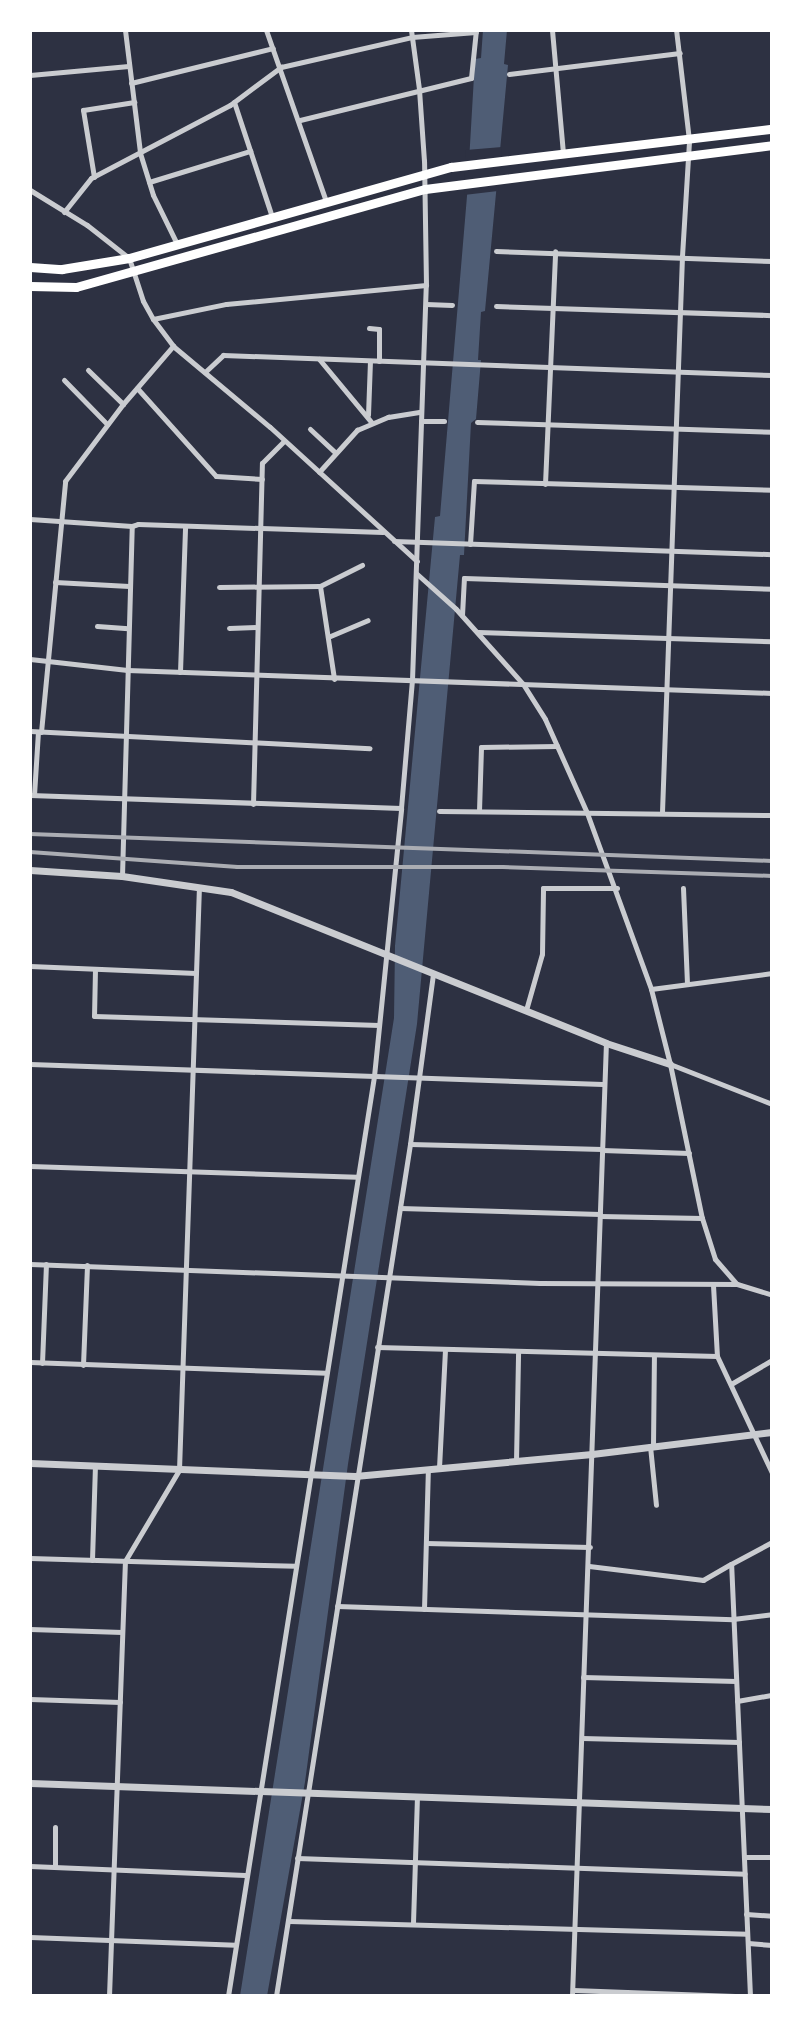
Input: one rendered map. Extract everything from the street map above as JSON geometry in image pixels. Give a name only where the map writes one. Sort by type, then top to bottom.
[{"type":"highway","points":[[30,267],[62,269],[129,258],[424,172],[501,160],[772,129]]},
{"type":"highway","points":[[30,286],[76,287],[425,189],[772,145]]},
{"type":"street","points":[[125,30],[140,153],[149,182],[177,244]]},
{"type":"street","points":[[266,30],[300,120],[326,201]]},
{"type":"street","points":[[228,1996],[326,1373],[345,1276],[357,1177],[377,1077],[379,1025],[390,957],[401,808],[415,680],[421,412],[425,363],[425,189],[419,89],[411,30]]},
{"type":"street","points":[[552,30],[563,154]]},
{"type":"street","points":[[662,812],[672,586],[675,429],[689,140],[676,30]]},
{"type":"street","points":[[64,212],[94,177],[234,102],[281,68],[412,37],[476,31],[471,78],[300,120]]},
{"type":"street","points":[[131,83],[273,48]]},
{"type":"street","points":[[509,74],[680,53]]},
{"type":"street","points":[[30,75],[129,66]]},
{"type":"street","points":[[234,102],[272,217]]},
{"type":"street","points":[[94,177],[83,110],[134,103]]},
{"type":"street","points":[[149,182],[250,151]]},
{"type":"street","points":[[30,190],[115,245],[129,258],[153,320],[173,346],[284,441],[417,561]]},
{"type":"street","points":[[496,251],[555,251],[772,261]]},
{"type":"street","points":[[545,484],[555,251]]},
{"type":"street","points":[[153,320],[226,304],[426,285]]},
{"type":"street","points":[[426,304],[452,305]]},
{"type":"street","points":[[496,306],[772,315]]},
{"type":"street","points":[[369,328],[379,329],[379,361]]},
{"type":"street","points":[[173,346],[123,404],[65,481],[32,795],[401,808]]},
{"type":"street","points":[[205,372],[223,355],[772,375]]},
{"type":"street","points":[[319,359],[372,423]]},
{"type":"street","points":[[368,415],[370,361]]},
{"type":"street","points":[[88,370],[123,404]]},
{"type":"street","points":[[64,380],[107,424]]},
{"type":"street","points":[[137,388],[216,476],[262,479]]},
{"type":"street","points":[[319,472],[357,430],[372,423],[421,412]]},
{"type":"street","points":[[421,421],[444,421]]},
{"type":"street","points":[[477,422],[772,432]]},
{"type":"street","points":[[310,429],[336,453]]},
{"type":"street","points":[[253,804],[262,463],[284,441]]},
{"type":"street","points":[[468,544],[474,481],[772,490]]},
{"type":"street","points":[[30,519],[132,526],[138,524],[383,532]]},
{"type":"street","points":[[122,876],[132,526]]},
{"type":"street","points":[[180,672],[185,526]]},
{"type":"street","points":[[393,541],[772,554]]},
{"type":"street","points":[[219,587],[320,586],[362,565]]},
{"type":"street","points":[[416,574],[429,582],[456,608],[523,684],[557,746],[617,888],[651,989],[670,1064],[702,1218],[715,1259],[737,1284]]},
{"type":"street","points":[[462,615],[464,578],[772,589]]},
{"type":"street","points":[[55,582],[130,586]]},
{"type":"street","points":[[320,586],[334,679]]},
{"type":"street","points":[[328,637],[368,620]]},
{"type":"street","points":[[97,626],[128,628]]},
{"type":"street","points":[[229,628],[256,627]]},
{"type":"street","points":[[478,632],[772,641]]},
{"type":"street","points":[[30,659],[127,670],[772,693]]},
{"type":"street","points":[[30,731],[370,748]]},
{"type":"street","points":[[479,811],[481,747],[557,746]]},
{"type":"street","points":[[439,811],[772,815]]},
{"type":"street","points":[[30,870],[122,876],[231,892],[606,1043],[670,1064],[772,1104]]},
{"type":"street","points":[[109,1996],[125,1561],[178,1470],[199,887]]},
{"type":"street","points":[[526,1010],[542,954],[543,888],[617,888]]},
{"type":"street","points":[[683,888],[687,983]]},
{"type":"street","points":[[30,966],[196,973]]},
{"type":"street","points":[[95,969],[94,1016],[379,1025]]},
{"type":"street","points":[[276,1996],[355,1476],[410,1144],[431,973]]},
{"type":"street","points":[[651,989],[772,973]]},
{"type":"street","points":[[606,1043],[572,1993],[735,1996]]},
{"type":"street","points":[[30,1064],[603,1084]]},
{"type":"street","points":[[410,1144],[689,1153]]},
{"type":"street","points":[[30,1167],[357,1177]]},
{"type":"street","points":[[400,1208],[702,1218]]},
{"type":"street","points":[[30,1264],[598,1284],[737,1284],[772,1295]]},
{"type":"street","points":[[42,1363],[46,1264]]},
{"type":"street","points":[[83,1365],[87,1265]]},
{"type":"street","points":[[713,1285],[717,1356],[772,1473]]},
{"type":"street","points":[[377,1347],[596,1355],[717,1356]]},
{"type":"street","points":[[439,1468],[445,1349]]},
{"type":"street","points":[[516,1461],[518,1352]]},
{"type":"street","points":[[654,1356],[652,1446],[656,1504]]},
{"type":"street","points":[[731,1384],[772,1360]]},
{"type":"street","points":[[30,1362],[326,1373]]},
{"type":"street","points":[[30,1463],[355,1476],[592,1454],[772,1432]]},
{"type":"street","points":[[92,1560],[95,1466]]},
{"type":"street","points":[[424,1609],[428,1469]]},
{"type":"street","points":[[589,1566],[703,1580],[772,1542]]},
{"type":"street","points":[[426,1543],[590,1547]]},
{"type":"street","points":[[30,1558],[295,1566]]},
{"type":"street","points":[[731,1564],[750,1996]]},
{"type":"street","points":[[337,1606],[733,1619],[772,1614]]},
{"type":"street","points":[[30,1629],[122,1632]]},
{"type":"street","points":[[583,1677],[736,1681]]},
{"type":"street","points":[[737,1702],[772,1695]]},
{"type":"street","points":[[30,1699],[120,1702]]},
{"type":"street","points":[[582,1738],[739,1742]]},
{"type":"street","points":[[30,1783],[772,1809]]},
{"type":"street","points":[[413,1923],[417,1797]]},
{"type":"street","points":[[55,1827],[55,1867]]},
{"type":"street","points":[[744,1857],[772,1857]]},
{"type":"street","points":[[297,1858],[745,1874]]},
{"type":"street","points":[[30,1866],[245,1875]]},
{"type":"street","points":[[746,1914],[772,1916]]},
{"type":"street","points":[[289,1921],[747,1934]]},
{"type":"street","points":[[30,1937],[235,1945]]},
{"type":"street","points":[[748,1942],[772,1945]]},
{"type":"water","points":[[483,30],[507,30],[504,64],[508,65],[485,311],[481,312],[478,360],[481,360],[476,419],[471,423],[464,555],[460,555],[417,1024],[348,1464],[305,1782],[267,1996],[240,1996],[394,1018],[395,946],[435,517],[440,516],[467,196],[475,59],[481,58]]},
{"type":"pier","points":[[502,147],[498,191],[464,195],[466,150]]},
{"type":"railway","points":[[30,834],[772,861]]},
{"type":"railway","points":[[30,852],[237,867],[503,867],[772,876]]}]
